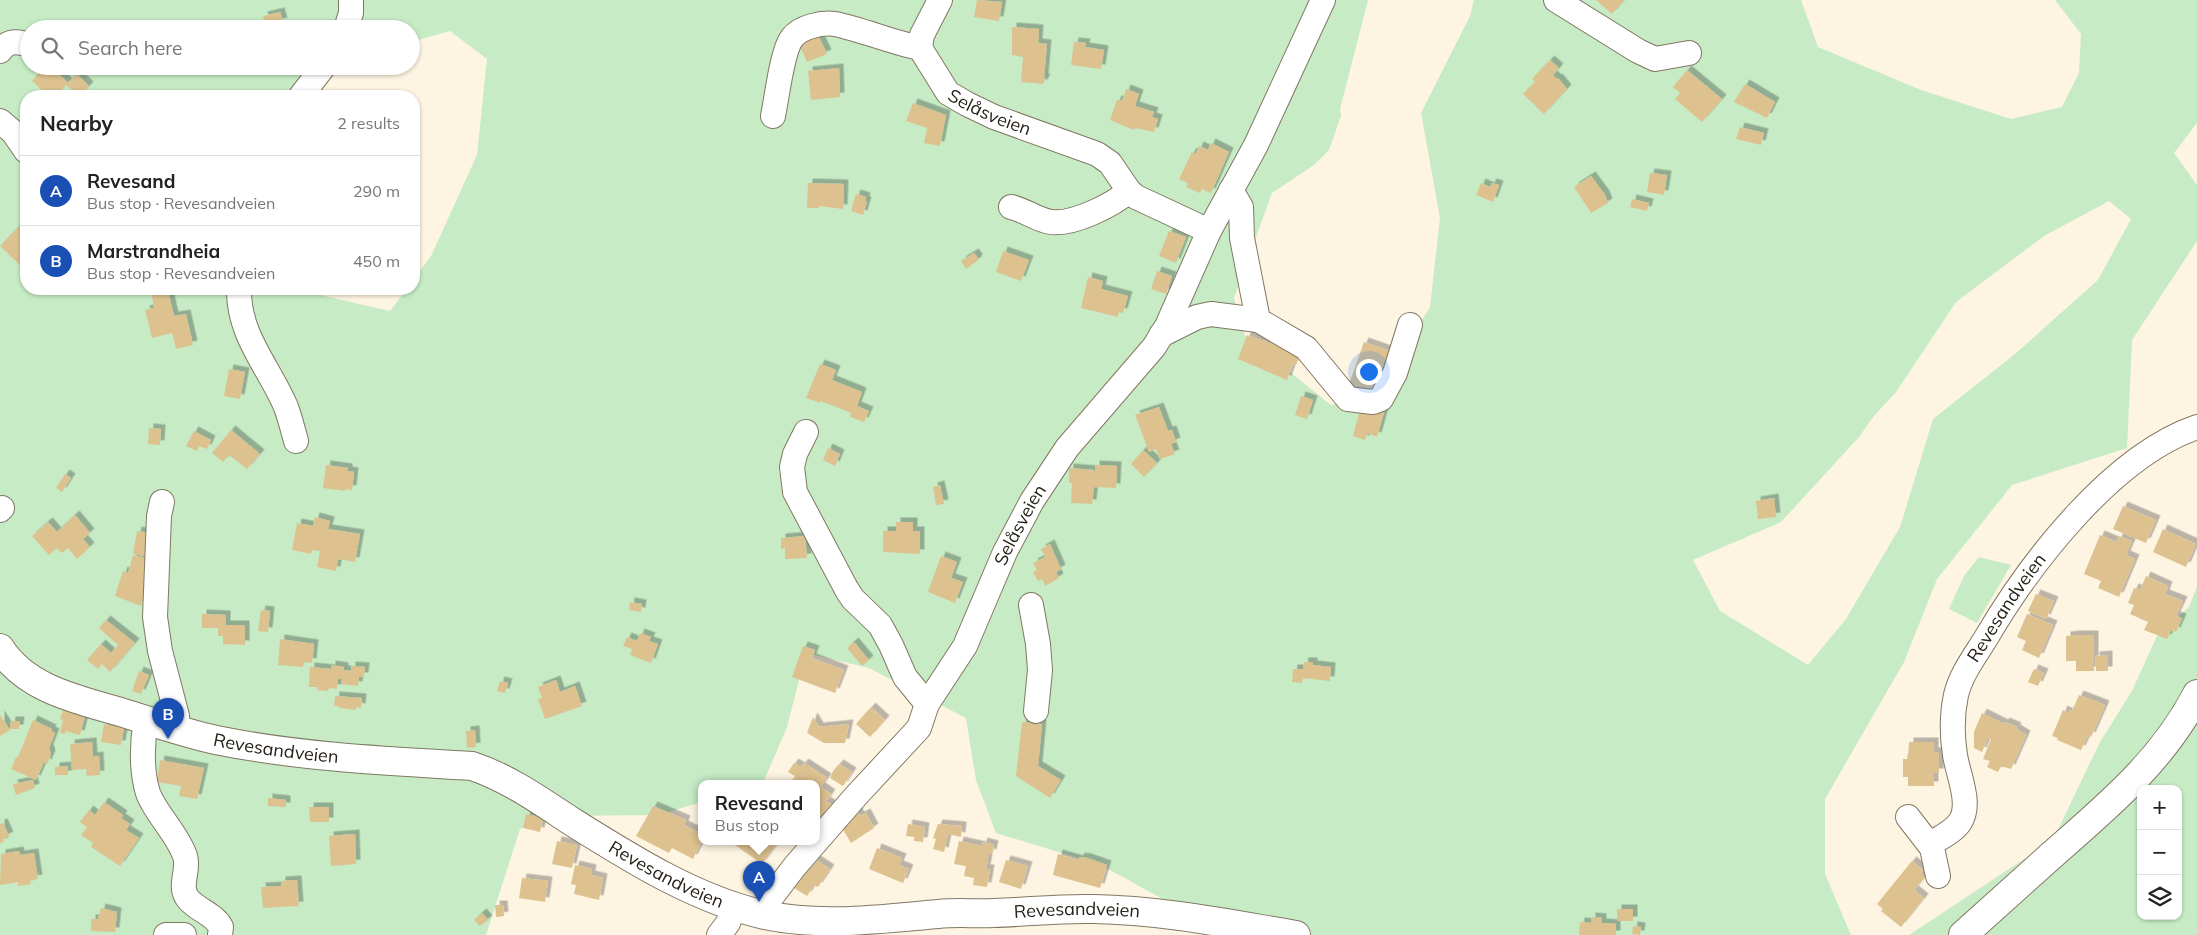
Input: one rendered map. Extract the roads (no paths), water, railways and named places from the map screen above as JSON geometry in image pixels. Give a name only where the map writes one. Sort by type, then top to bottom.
[{"type":"main road","name":"Revesandveien","points":[[0,648],[5,656],[35,681],[64,695],[215,740],[330,757],[472,766],[492,773],[513,784],[647,865],[684,885],[734,907],[768,915],[821,921],[852,921],[945,913],[984,914],[1094,909],[1164,915],[1296,935]]},
{"type":"main road","points":[[1963,935],[2080,832],[2145,770],[2187,713],[2197,694]]},
{"type":"street","points":[[349,20],[351,0]]},
{"type":"street","points":[[773,116],[786,52],[791,38],[799,31],[815,25],[833,24],[920,48],[922,35],[940,0]]},
{"type":"street","name":"Selåsveien","points":[[820,837],[920,728],[927,704],[965,646],[1005,552],[1032,500],[1067,448],[1154,347],[1209,231],[1256,145],[1323,0]]},
{"type":"street","points":[[1556,0],[1638,51],[1655,59],[1689,53]]},
{"type":"street","name":"Selåsveien","points":[[920,48],[948,93],[994,117],[1097,154],[1110,163],[1129,191],[1152,206],[1209,231]]},
{"type":"street","points":[[306,90],[317,75]]},
{"type":"street","points":[[0,122],[14,132],[20,142]]},
{"type":"street","points":[[1231,190],[1241,207],[1242,238],[1258,320]]},
{"type":"street","points":[[1011,206],[1044,220],[1060,222],[1094,212],[1122,197],[1129,191]]},
{"type":"street","points":[[239,295],[248,339],[286,407],[296,441]]},
{"type":"street","points":[[1161,335],[1196,317],[1211,314],[1258,320],[1306,348],[1348,399],[1373,402],[1381,399],[1395,373],[1410,325]]},
{"type":"street","name":"Revesandveien","points":[[1930,844],[1952,830],[1960,822],[1964,813],[1964,801],[1955,754],[1953,717],[1956,694],[1962,677],[2005,606],[2068,525],[2093,497],[2150,450],[2185,431],[2197,427]]},
{"type":"street","points":[[806,432],[795,454],[792,467],[795,492],[847,590],[853,599],[880,625],[892,645],[905,677],[927,704]]},
{"type":"street","points":[[162,502],[159,516],[155,617],[160,651],[176,716],[177,729]]},
{"type":"street","points":[[1031,605],[1038,644],[1040,670],[1036,711]]},
{"type":"street","points":[[146,720],[144,734],[145,776],[148,794],[185,856],[187,865],[183,881],[189,900],[217,920],[221,927],[221,935]]},
{"type":"street","points":[[1908,817],[1930,844],[1938,876]]},
{"type":"street","name":"Selåsveien","points":[[768,915],[770,899],[813,845]]},
{"type":"street","points":[[719,935],[728,923],[734,907]]},
{"type":"street","points":[[166,935],[184,935]]},
{"type":"place","name":"Marstrandheia","points":[[168,739]]},
{"type":"place","name":"Revesand","points":[[759,902]]}]
